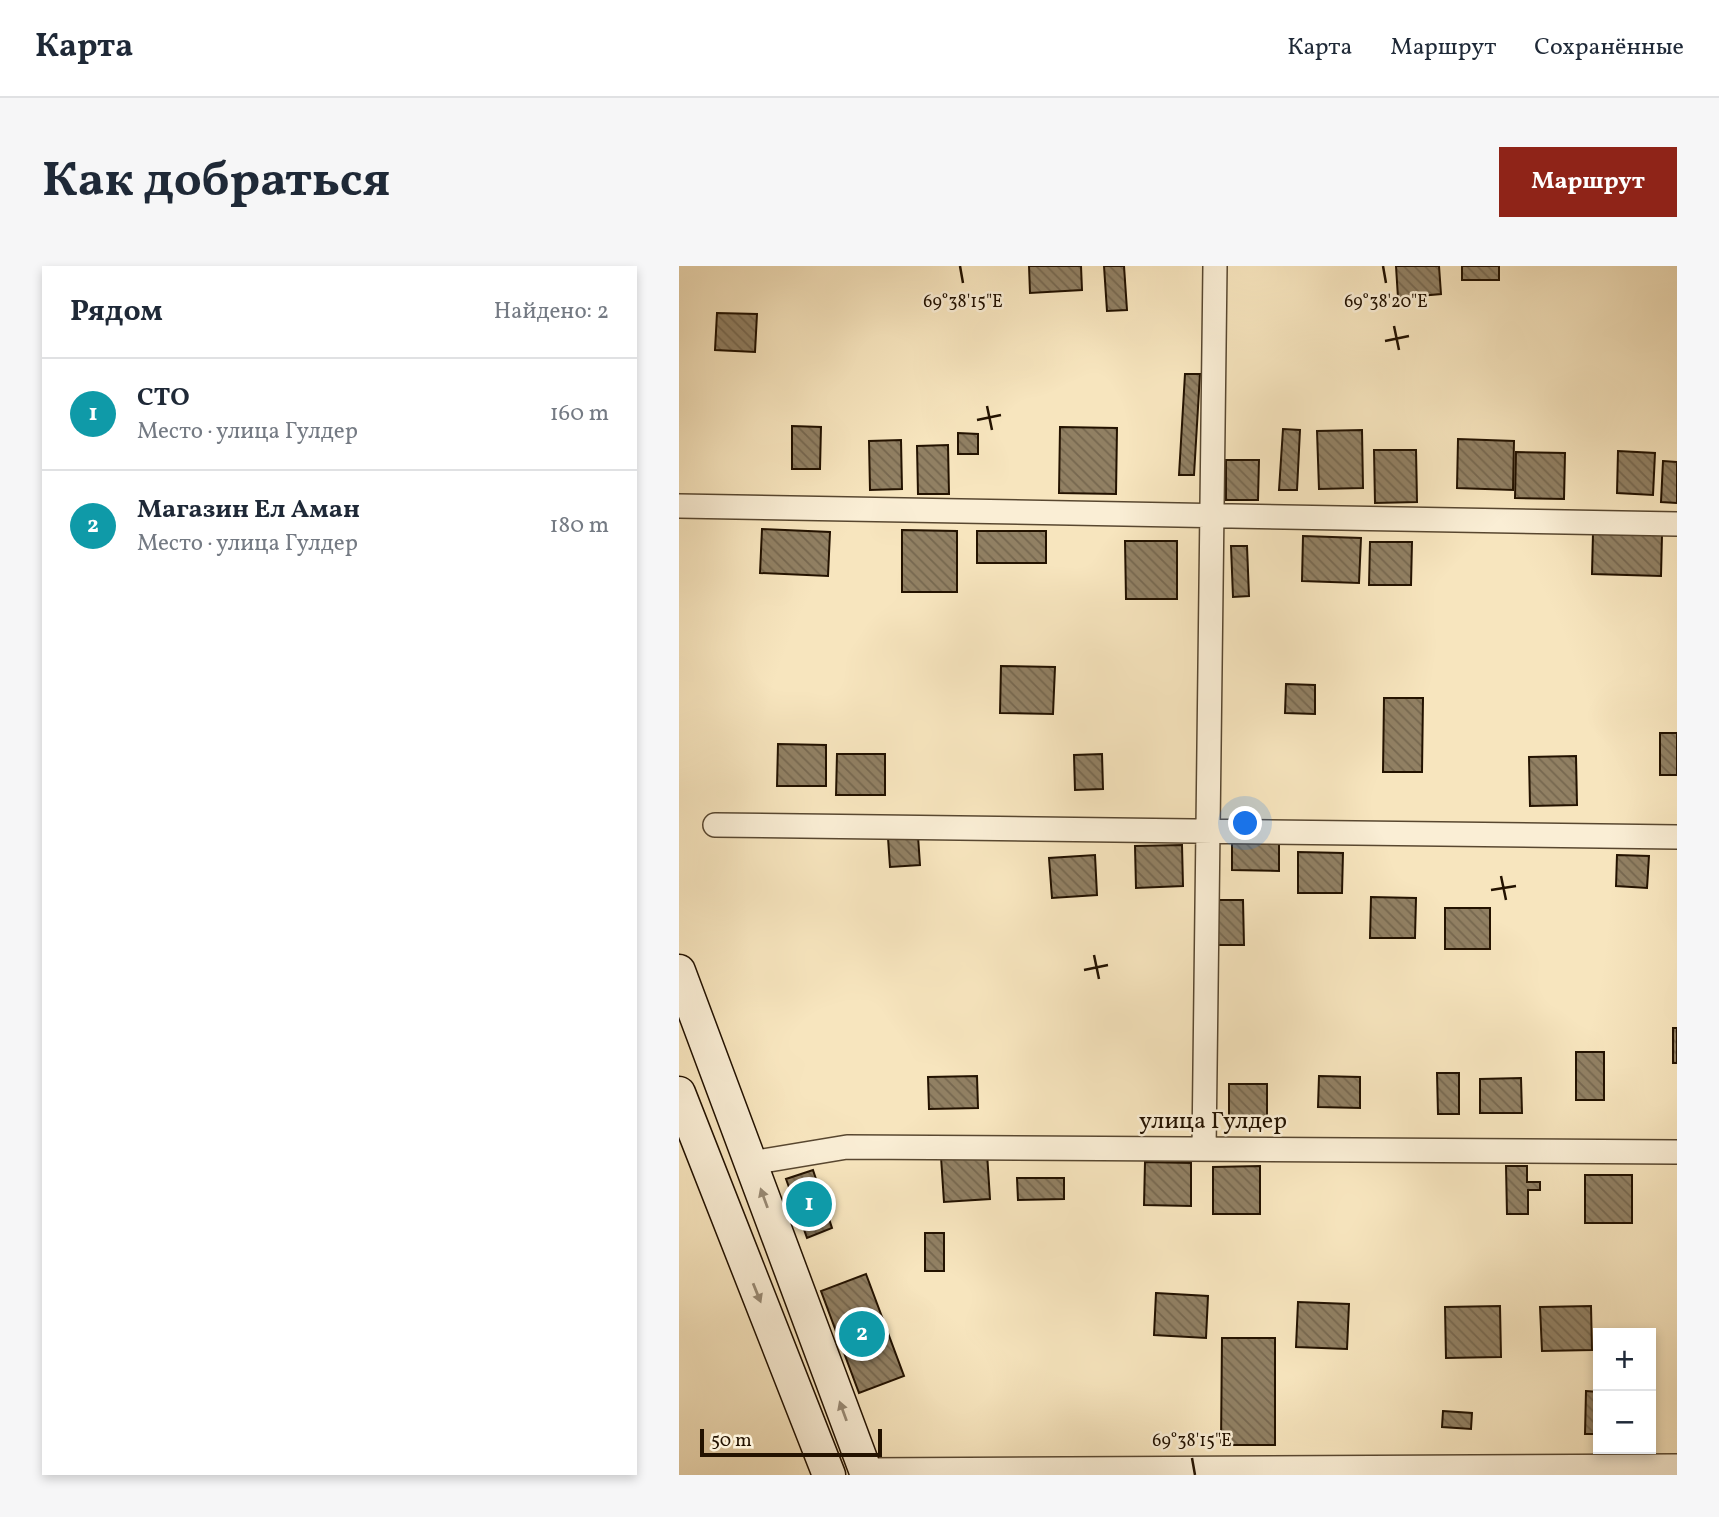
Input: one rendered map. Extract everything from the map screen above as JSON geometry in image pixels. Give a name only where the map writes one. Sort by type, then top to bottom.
[{"type":"main road","points":[[679,971],[866,1473]]},
{"type":"main road","points":[[679,1093],[829,1475]]},
{"type":"street","points":[[1204,1149],[1215,266]]},
{"type":"street","points":[[679,506],[1677,524]]},
{"type":"street","points":[[715,825],[1677,837]]},
{"type":"street","name":"улица Гулдер","points":[[751,1163],[847,1147],[1677,1152]]},
{"type":"street","points":[[866,1473],[1677,1466]]},
{"type":"building","points":[[1029,266],[1081,266],[1082,290],[1030,293]]},
{"type":"building","points":[[1104,266],[1124,266],[1127,310],[1107,311]]},
{"type":"building","points":[[1396,266],[1439,266],[1441,294],[1398,298]]},
{"type":"building","points":[[1462,266],[1499,266],[1499,280],[1462,280]]},
{"type":"building","points":[[717,313],[757,314],[755,352],[715,350]]},
{"type":"building","points":[[1185,374],[1200,374],[1194,475],[1179,475]]},
{"type":"building","points":[[792,426],[821,427],[820,469],[792,469]]},
{"type":"building","points":[[1060,427],[1117,428],[1116,494],[1059,493]]},
{"type":"building","points":[[1283,429],[1300,430],[1297,490],[1279,490]]},
{"type":"building","points":[[1362,430],[1363,488],[1319,489],[1317,431]]},
{"type":"building","points":[[958,433],[978,434],[978,454],[958,454]]},
{"type":"building","points":[[1458,439],[1514,441],[1513,490],[1457,488]]},
{"type":"building","points":[[901,440],[902,489],[870,490],[869,441]]},
{"type":"building","points":[[948,445],[949,494],[918,494],[917,446]]},
{"type":"building","points":[[1374,450],[1416,450],[1417,502],[1375,503]]},
{"type":"building","points":[[1618,451],[1655,453],[1653,495],[1617,493]]},
{"type":"building","points":[[1516,452],[1565,453],[1564,499],[1515,498]]},
{"type":"building","points":[[1226,460],[1259,460],[1258,500],[1226,500]]},
{"type":"building","points":[[1663,461],[1677,462],[1677,503],[1661,502]]},
{"type":"building","points":[[762,529],[830,532],[828,576],[760,573]]},
{"type":"building","points":[[902,530],[957,531],[957,592],[902,592]]},
{"type":"building","points":[[977,531],[1046,531],[1046,563],[977,563]]},
{"type":"building","points":[[1593,533],[1662,535],[1661,576],[1592,574]]},
{"type":"building","points":[[1303,536],[1361,538],[1359,583],[1302,581]]},
{"type":"building","points":[[1125,541],[1177,541],[1177,599],[1126,599]]},
{"type":"building","points":[[1370,542],[1412,542],[1411,585],[1369,585]]},
{"type":"building","points":[[1231,546],[1247,546],[1249,596],[1233,597]]},
{"type":"building","points":[[1001,666],[1055,667],[1053,714],[1000,713]]},
{"type":"building","points":[[1286,684],[1315,685],[1315,714],[1285,713]]},
{"type":"building","points":[[1384,698],[1423,698],[1422,772],[1383,772]]},
{"type":"building","points":[[1660,733],[1677,733],[1677,775],[1660,775]]},
{"type":"building","points":[[778,744],[826,745],[826,786],[777,786]]},
{"type":"building","points":[[837,754],[885,754],[885,795],[836,795]]},
{"type":"building","points":[[1102,754],[1103,789],[1075,790],[1074,755]]},
{"type":"building","points":[[1576,756],[1577,805],[1530,806],[1529,757]]},
{"type":"building","points":[[918,836],[920,865],[890,867],[888,838]]},
{"type":"building","points":[[1232,843],[1279,844],[1279,871],[1232,870]]},
{"type":"building","points":[[1182,845],[1183,886],[1136,888],[1135,846]]},
{"type":"building","points":[[1298,852],[1343,853],[1342,893],[1298,893]]},
{"type":"building","points":[[1095,855],[1097,895],[1052,898],[1049,858]]},
{"type":"building","points":[[1617,855],[1649,856],[1647,888],[1616,886]]},
{"type":"building","points":[[1371,897],[1416,898],[1415,938],[1370,938]]},
{"type":"building","points":[[1217,900],[1243,900],[1244,945],[1217,945]]},
{"type":"building","points":[[1445,908],[1490,908],[1490,949],[1445,949]]},
{"type":"building","points":[[1673,1028],[1677,1028],[1677,1063],[1673,1063]]},
{"type":"building","points":[[1576,1052],[1604,1052],[1604,1100],[1576,1100]]},
{"type":"building","points":[[1437,1073],[1459,1073],[1459,1114],[1438,1114]]},
{"type":"building","points":[[977,1076],[978,1108],[929,1109],[928,1077]]},
{"type":"building","points":[[1319,1076],[1360,1077],[1360,1108],[1318,1107]]},
{"type":"building","points":[[1521,1078],[1522,1113],[1480,1113],[1480,1079]]},
{"type":"building","points":[[1229,1084],[1267,1084],[1267,1117],[1229,1117]]},
{"type":"building","points":[[987,1153],[990,1199],[944,1202],[941,1157]]},
{"type":"building","points":[[1145,1162],[1191,1163],[1191,1206],[1144,1205]]},
{"type":"building","points":[[1260,1166],[1260,1214],[1213,1214],[1213,1167]]},
{"type":"building","points":[[1506,1166],[1527,1166],[1527,1182],[1540,1182],[1540,1190],[1528,1190],[1528,1214],[1507,1214]]},
{"type":"building","points":[[813,1170],[832,1228],[807,1238],[786,1179]]},
{"type":"building","points":[[1585,1175],[1632,1175],[1632,1223],[1585,1223]]},
{"type":"building","points":[[1017,1178],[1064,1178],[1064,1199],[1018,1200]]},
{"type":"building","points":[[925,1233],[944,1233],[944,1271],[925,1271]]},
{"type":"building","points":[[866,1274],[904,1376],[859,1393],[821,1291]]},
{"type":"building","points":[[1156,1293],[1208,1296],[1206,1338],[1154,1335]]},
{"type":"building","points":[[1298,1302],[1349,1304],[1347,1349],[1296,1347]]},
{"type":"building","points":[[1500,1306],[1501,1357],[1446,1358],[1445,1307]]},
{"type":"building","points":[[1591,1306],[1592,1350],[1542,1351],[1540,1307]]},
{"type":"building","points":[[1222,1338],[1275,1338],[1275,1445],[1221,1445]]},
{"type":"building","points":[[1586,1391],[1593,1392],[1593,1434],[1585,1434]]},
{"type":"building","points":[[1443,1411],[1472,1413],[1471,1429],[1442,1427]]},
{"type":"place","name":"СТО","points":[[809,1204]]},
{"type":"place","name":"Магазин Ел Аман","points":[[862,1334]]}]
